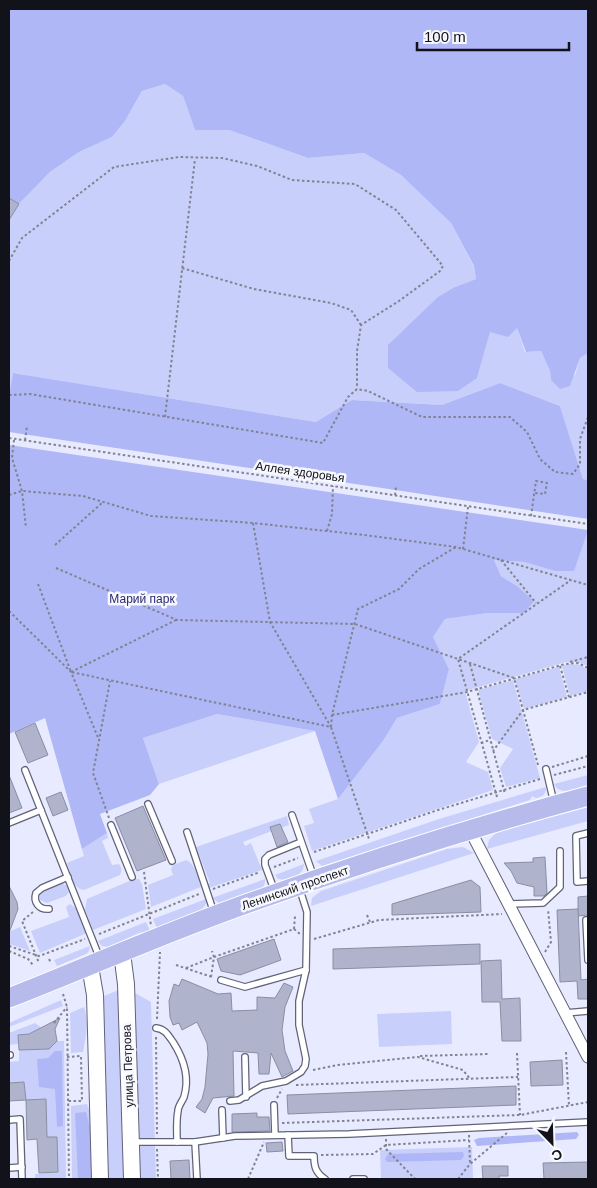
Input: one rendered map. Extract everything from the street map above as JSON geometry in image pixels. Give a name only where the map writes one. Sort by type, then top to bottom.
[{"type":"main road","name":"Ленинский проспект","points":[[9,998],[215,915],[470,830],[588,796]]},
{"type":"main road","name":"улица Петрова","points":[[122,953],[126,984],[132,1179]]},
{"type":"main road","points":[[96,964],[95,995],[100,1179]]},
{"type":"street","points":[[470,830],[507,909],[539,962],[588,1057]]},
{"type":"lane","points":[[546,769],[545,778],[554,805]]},
{"type":"lane","points":[[26,770],[92,937],[96,964]]},
{"type":"lane","points":[[148,804],[172,861]]},
{"type":"lane","points":[[9,823],[41,810]]},
{"type":"lane","points":[[230,1101],[246,1096],[262,1086],[285,1083],[301,1072],[305,1066],[306,1059],[299,1024],[299,1001],[306,970],[306,855],[292,815]]},
{"type":"lane","points":[[111,825],[132,876]]},
{"type":"lane","points":[[187,832],[215,915]]},
{"type":"lane","points":[[588,833],[576,836],[577,882],[588,881]]},
{"type":"lane","points":[[276,894],[264,862],[268,855],[301,842]]},
{"type":"lane","points":[[507,909],[543,903],[560,887],[560,850]]},
{"type":"lane","points":[[49,909],[40,908],[35,899],[38,890],[68,877]]},
{"type":"lane","points":[[588,920],[586,920],[588,960]]},
{"type":"lane","points":[[221,980],[245,987],[306,970]]},
{"type":"lane","points":[[565,1013],[588,1011]]},
{"type":"lane","points":[[156,1028],[162,1028],[166,1033],[179,1052],[186,1070],[186,1090],[178,1109],[177,1142]]},
{"type":"lane","points":[[245,1058],[246,1096]]},
{"type":"lane","points":[[274,1105],[275,1136]]},
{"type":"lane","points":[[222,1110],[223,1138]]},
{"type":"lane","points":[[9,1120],[20,1119],[22,1179]]},
{"type":"lane","points":[[131,1142],[195,1142],[223,1138],[588,1122]]},
{"type":"lane","points":[[288,1135],[289,1156],[314,1156],[317,1174],[325,1179]]},
{"type":"lane","points":[[195,1142],[197,1179]]},
{"type":"lane","points":[[9,1168],[22,1167]]},
{"type":"lane","points":[[353,1179],[364,1179]]},
{"type":"path","points":[[9,261],[22,238],[114,167],[179,157],[222,158],[257,166],[292,180],[355,184],[396,210],[443,266],[440,271],[400,301],[361,325]]},
{"type":"path","points":[[165,417],[195,157]]},
{"type":"path","points":[[9,395],[30,394],[323,443],[348,397],[357,389],[357,351],[361,325],[351,310],[331,303],[254,289],[182,268]]},
{"type":"path","points":[[357,389],[368,391],[422,417],[510,417],[527,432],[540,459],[555,472],[573,474],[580,464],[580,439],[588,417]]},
{"type":"path","points":[[25,440],[27,426]]},
{"type":"path","name":"Аллея здоровья","points":[[9,438],[588,524]]},
{"type":"path","points":[[14,439],[12,458],[22,491],[26,528]]},
{"type":"path","points":[[531,516],[534,493],[536,481],[546,483],[545,494],[534,493]]},
{"type":"path","points":[[327,530],[332,514],[333,486]]},
{"type":"path","points":[[395,495],[396,487]]},
{"type":"path","points":[[9,495],[22,491],[83,496],[151,516],[253,522],[456,547],[588,585]]},
{"type":"path","points":[[55,545],[103,502]]},
{"type":"path","points":[[463,549],[468,506]]},
{"type":"path","points":[[253,522],[270,622],[331,727],[369,839]]},
{"type":"path","points":[[331,727],[332,715],[358,609],[399,589],[420,569],[456,547]]},
{"type":"path","points":[[501,560],[536,604]]},
{"type":"path","points":[[56,568],[177,620],[355,624],[514,678]]},
{"type":"path","points":[[458,659],[571,580]]},
{"type":"path","points":[[38,584],[99,740]]},
{"type":"path","points":[[9,611],[71,672],[331,727]]},
{"type":"path","points":[[71,672],[177,620]]},
{"type":"path","points":[[332,715],[467,692],[588,657]]},
{"type":"path","points":[[458,659],[497,797]]},
{"type":"path","points":[[470,663],[505,794]]},
{"type":"path","points":[[565,664],[578,664],[588,668]]},
{"type":"path","points":[[560,665],[569,698]]},
{"type":"path","points":[[514,678],[545,778],[543,783]]},
{"type":"path","points":[[110,680],[93,773],[111,825]]},
{"type":"path","points":[[493,751],[523,710],[588,692]]},
{"type":"path","points":[[481,743],[490,740]]},
{"type":"path","points":[[546,769],[588,756]]},
{"type":"path","points":[[9,946],[36,956],[92,937],[266,869],[367,834],[461,802],[588,766]]},
{"type":"path","points":[[144,872],[152,931]]},
{"type":"path","points":[[39,963],[22,921],[40,908]]},
{"type":"path","points":[[307,940],[379,920],[507,909]]},
{"type":"path","points":[[539,962],[551,942],[548,909]]},
{"type":"path","points":[[367,915],[370,923]]},
{"type":"path","points":[[186,968],[294,929],[296,916]]},
{"type":"path","points":[[158,1179],[156,1028],[160,949]]},
{"type":"path","points":[[9,951],[28,959],[33,966]]},
{"type":"path","points":[[211,977],[214,958],[212,951]]},
{"type":"path","points":[[49,959],[51,963]]},
{"type":"path","points":[[176,964],[221,980]]},
{"type":"path","points":[[63,994],[67,1007],[66,1057],[69,1179]]},
{"type":"path","points":[[54,1023],[67,1007]]},
{"type":"path","points":[[566,1052],[568,1106]]},
{"type":"path","points":[[458,1179],[470,1164],[510,1131],[520,1115],[517,1053]]},
{"type":"path","points":[[301,1072],[338,1065],[418,1056],[488,1054]]},
{"type":"path","points":[[66,1057],[81,1056],[82,1101],[67,1102]]},
{"type":"path","points":[[418,1056],[463,1070],[470,1079]]},
{"type":"path","points":[[274,1105],[285,1083],[518,1077]]},
{"type":"path","points":[[274,1123],[520,1115],[588,1102]]},
{"type":"path","points":[[468,1128],[470,1164]]},
{"type":"path","points":[[385,1132],[386,1150],[415,1179]]},
{"type":"path","points":[[248,1179],[267,1136]]},
{"type":"path","points":[[314,1156],[373,1154],[386,1145],[469,1140]]},
{"type":"shaded area","points":[[9,9],[588,9],[588,353],[580,358],[570,386],[560,389],[551,380],[550,371],[541,351],[526,352],[517,328],[508,337],[490,332],[477,378],[458,391],[417,392],[388,368],[388,345],[438,297],[455,287],[476,279],[474,266],[451,223],[401,175],[364,153],[308,158],[229,130],[195,130],[183,96],[165,84],[142,91],[125,121],[112,137],[79,152],[50,172],[9,214]]},
{"type":"shaded area","points":[[165,84],[183,96],[195,130],[229,130],[308,158],[364,153],[401,175],[451,223],[474,267],[476,279],[455,287],[477,378],[490,331],[517,328],[525,352],[541,351],[550,371],[551,380],[575,375],[580,358],[588,353],[588,480],[583,479],[560,406],[500,383],[442,405],[352,400],[334,413],[316,422],[13,373],[9,396],[9,214],[50,172],[79,152],[112,137],[125,121],[142,91]]},
{"type":"shaded area","points":[[13,373],[316,422],[352,400],[442,405],[500,383],[560,406],[583,479],[588,480],[588,519],[9,432],[9,396]]},
{"type":"shaded area","name":"Марий парк","points":[[9,445],[588,530],[574,571],[555,571],[524,562],[494,560],[501,576],[517,586],[534,601],[524,613],[488,613],[445,619],[433,637],[449,669],[440,704],[397,718],[383,741],[338,799],[315,731],[217,714],[143,738],[159,784],[150,795],[100,814],[107,833],[82,849],[45,718],[9,734]]},
{"type":"shaded area","points":[[588,530],[588,666],[578,662],[566,662],[465,691],[479,742],[466,762],[488,772],[493,790],[312,851],[304,826],[314,823],[309,809],[338,799],[383,741],[397,718],[440,704],[449,669],[433,637],[445,619],[488,613],[523,613],[517,586],[501,576],[494,560],[524,562],[555,571]]},
{"type":"shaded area","points":[[569,664],[580,665],[588,670],[588,691],[570,696],[562,666]]},
{"type":"shaded area","points":[[559,667],[567,697],[524,709],[515,679]]},
{"type":"shaded area","points":[[513,680],[540,778],[506,787],[500,768],[513,749],[492,739],[478,690]]},
{"type":"shaded area","points":[[217,714],[315,731],[159,784],[143,738]]},
{"type":"shaded area","points":[[588,775],[588,785],[574,789],[561,790],[554,784]]},
{"type":"shaded area","points":[[546,787],[545,793],[538,798],[532,796],[530,800],[322,866],[316,861],[439,819]]},
{"type":"shaded area","points":[[588,807],[588,821],[487,849],[489,840],[497,832]]},
{"type":"shaded area","points":[[287,816],[289,825],[281,828],[280,824],[270,827],[272,831],[243,842],[245,846],[251,843],[262,870],[209,888],[208,884],[210,883],[196,847]]},
{"type":"shaded area","points":[[107,833],[108,838],[102,841],[112,865],[120,865],[120,875],[84,890],[80,889],[74,884],[67,863],[84,856],[82,849]]},
{"type":"shaded area","points":[[463,847],[474,853],[311,906],[312,898],[321,891],[447,849]]},
{"type":"shaded area","points":[[186,860],[194,867],[201,887],[151,907],[148,885],[173,875],[171,869],[173,865]]},
{"type":"shaded area","points":[[304,864],[301,872],[295,877],[278,879],[275,875]]},
{"type":"shaded area","points":[[134,879],[139,879],[142,884],[146,909],[93,930],[85,909],[87,899]]},
{"type":"shaded area","points":[[265,879],[263,887],[260,889],[229,901],[219,903],[212,898]]},
{"type":"shaded area","points":[[62,883],[67,886],[69,892],[66,896],[47,903],[40,900],[39,896],[43,891]]},
{"type":"shaded area","points":[[206,899],[206,904],[202,909],[157,928],[153,919]]},
{"type":"shaded area","points":[[70,904],[77,909],[87,933],[40,953],[31,931],[69,917],[66,907]]},
{"type":"shaded area","points":[[146,922],[150,931],[139,933],[108,947],[102,946],[98,941]]},
{"type":"shaded area","points":[[20,927],[30,951],[9,944],[9,932]]},
{"type":"shaded area","points":[[90,946],[86,954],[57,966],[54,960]]},
{"type":"shaded area","points":[[119,990],[126,1179],[108,1179],[101,997]]},
{"type":"shaded area","points":[[135,993],[151,1002],[156,1179],[137,1179],[134,1092],[137,1068]]},
{"type":"shaded area","points":[[61,1000],[63,1006],[9,1027],[9,1023]]},
{"type":"shaded area","points":[[84,1007],[87,1024],[83,1052],[71,1053],[70,1013]]},
{"type":"shaded area","points":[[451,1011],[452,1044],[379,1047],[377,1014]]},
{"type":"shaded area","points":[[35,1023],[42,1028],[29,1034],[18,1035],[18,1044],[9,1045],[9,1033]]},
{"type":"shaded area","points":[[57,1041],[64,1041],[66,1179],[35,1179],[35,1174],[58,1172],[57,1137],[47,1137],[46,1100],[26,1100],[24,1082],[9,1083],[9,1062],[19,1061],[19,1050],[49,1049]]},
{"type":"shaded area","points":[[55,1051],[62,1051],[63,1126],[57,1127],[55,1089],[39,1087],[37,1059],[48,1058]]},
{"type":"shaded area","points":[[87,1104],[93,1120],[94,1179],[72,1179],[71,1106]]},
{"type":"shaded area","points":[[86,1112],[91,1132],[92,1179],[78,1179],[75,1113]]},
{"type":"shaded area","points":[[577,1132],[579,1135],[576,1139],[477,1146],[474,1140],[479,1138]]},
{"type":"shaded area","points":[[472,1147],[473,1179],[381,1179],[380,1150]]},
{"type":"shaded area","points":[[463,1152],[464,1156],[461,1160],[387,1162],[385,1159],[388,1154]]},
{"type":"building","points":[[9,198],[19,204],[9,220]]},
{"type":"building","points":[[35,723],[48,755],[28,763],[15,732]]},
{"type":"building","points":[[9,775],[22,808],[9,813]]},
{"type":"building","points":[[61,792],[68,810],[53,816],[46,798]]},
{"type":"building","points":[[143,806],[166,860],[137,871],[115,818]]},
{"type":"building","points":[[280,824],[288,842],[277,847],[270,827]]},
{"type":"building","points":[[545,857],[547,893],[544,896],[534,896],[534,887],[517,883],[511,871],[504,863],[533,862],[533,858]]},
{"type":"building","points":[[471,880],[480,887],[481,912],[392,915],[392,904]]},
{"type":"building","points":[[9,886],[17,902],[18,909],[9,933]]},
{"type":"building","points":[[588,896],[588,915],[578,916],[578,897]]},
{"type":"building","points":[[578,909],[581,980],[588,979],[588,999],[578,999],[577,981],[560,982],[557,910]]},
{"type":"building","points":[[274,939],[281,960],[240,975],[221,971],[217,959]]},
{"type":"building","points":[[480,944],[480,964],[333,969],[333,949]]},
{"type":"building","points":[[501,960],[502,999],[520,998],[521,1041],[502,1041],[500,1002],[482,1002],[481,961]]},
{"type":"building","points":[[182,979],[218,994],[231,993],[232,1011],[257,1010],[257,997],[275,998],[284,983],[293,987],[285,1007],[282,1030],[285,1051],[293,1071],[282,1077],[271,1053],[269,1074],[259,1074],[258,1053],[233,1051],[234,1096],[213,1098],[205,1113],[196,1107],[202,1099],[205,1087],[207,1043],[197,1022],[182,1030],[179,1023],[173,1025],[170,1017],[169,1001],[174,984],[179,986]]},
{"type":"building","points":[[60,1018],[55,1029],[57,1041],[49,1049],[19,1050],[18,1035],[29,1034]]},
{"type":"building","points":[[562,1060],[563,1085],[531,1086],[530,1062]]},
{"type":"building","points":[[24,1082],[26,1100],[9,1101],[9,1083]]},
{"type":"building","points":[[516,1086],[516,1105],[288,1114],[287,1095]]},
{"type":"building","points":[[46,1099],[47,1137],[57,1137],[58,1172],[39,1173],[37,1139],[27,1140],[26,1100]]},
{"type":"building","points":[[257,1113],[257,1117],[269,1117],[270,1131],[232,1132],[232,1114]]},
{"type":"building","points":[[282,1142],[283,1151],[267,1152],[266,1143]]},
{"type":"building","points":[[189,1160],[190,1179],[171,1179],[170,1161]]},
{"type":"building","points":[[588,1162],[588,1179],[544,1179],[543,1163]]},
{"type":"building","points":[[482,1166],[508,1166],[508,1176],[499,1176],[499,1179],[483,1179]]}]
